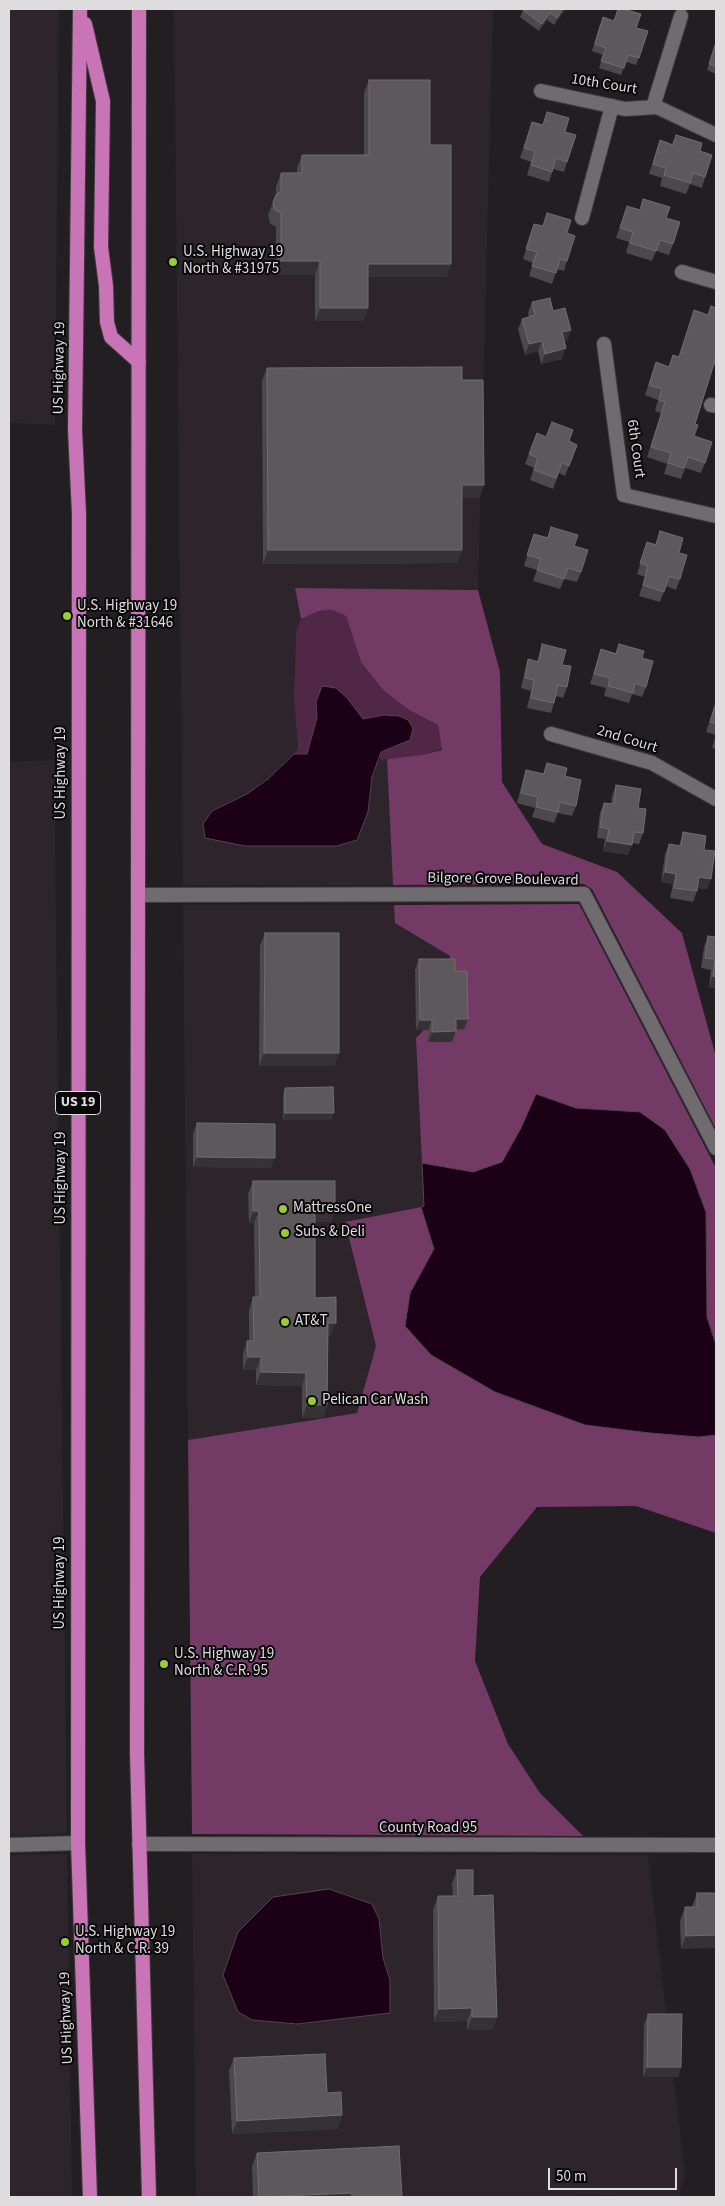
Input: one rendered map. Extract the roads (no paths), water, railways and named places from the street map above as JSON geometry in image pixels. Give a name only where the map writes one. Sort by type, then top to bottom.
[{"type":"highway","points":[[81,9],[103,100],[101,247],[106,286],[107,322],[111,337],[139,362]]},
{"type":"highway","name":"US Highway 19","points":[[81,9],[75,430],[79,514],[78,1843],[90,2197]]},
{"type":"highway","points":[[139,9],[136,1402],[139,1844],[149,2197]]},
{"type":"street","points":[[653,107],[681,16]]},
{"type":"street","name":"10th Court","points":[[542,90],[612,106],[626,108],[657,107],[716,135]]},
{"type":"street","points":[[582,218],[612,106]]},
{"type":"street","points":[[682,272],[716,282]]},
{"type":"street","name":"6th Court","points":[[604,344],[624,495],[716,516]]},
{"type":"street","name":"2nd Court","points":[[551,734],[652,763],[716,799]]},
{"type":"street","name":"Bilgore Grove Boulevard","points":[[138,896],[584,894],[716,1148]]},
{"type":"street","points":[[9,1846],[78,1843]]},
{"type":"street","name":"County Road 95","points":[[139,1844],[716,1845]]},
{"type":"place","name":"U.S. Highway 19 North & #31975","points":[[173,262]]},
{"type":"place","name":"U.S. Highway 19 North & #31646","points":[[67,616]]},
{"type":"place","name":"MattressOne","points":[[283,1209]]},
{"type":"place","name":"Subs & Deli","points":[[285,1233]]},
{"type":"place","name":"AT&T","points":[[285,1322]]},
{"type":"place","name":"Pelican Car Wash","points":[[312,1401]]},
{"type":"place","name":"U.S. Highway 19 North & C.R. 95","points":[[164,1664]]},
{"type":"place","name":"U.S. Highway 19 North & C.R. 39","points":[[65,1942]]}]
